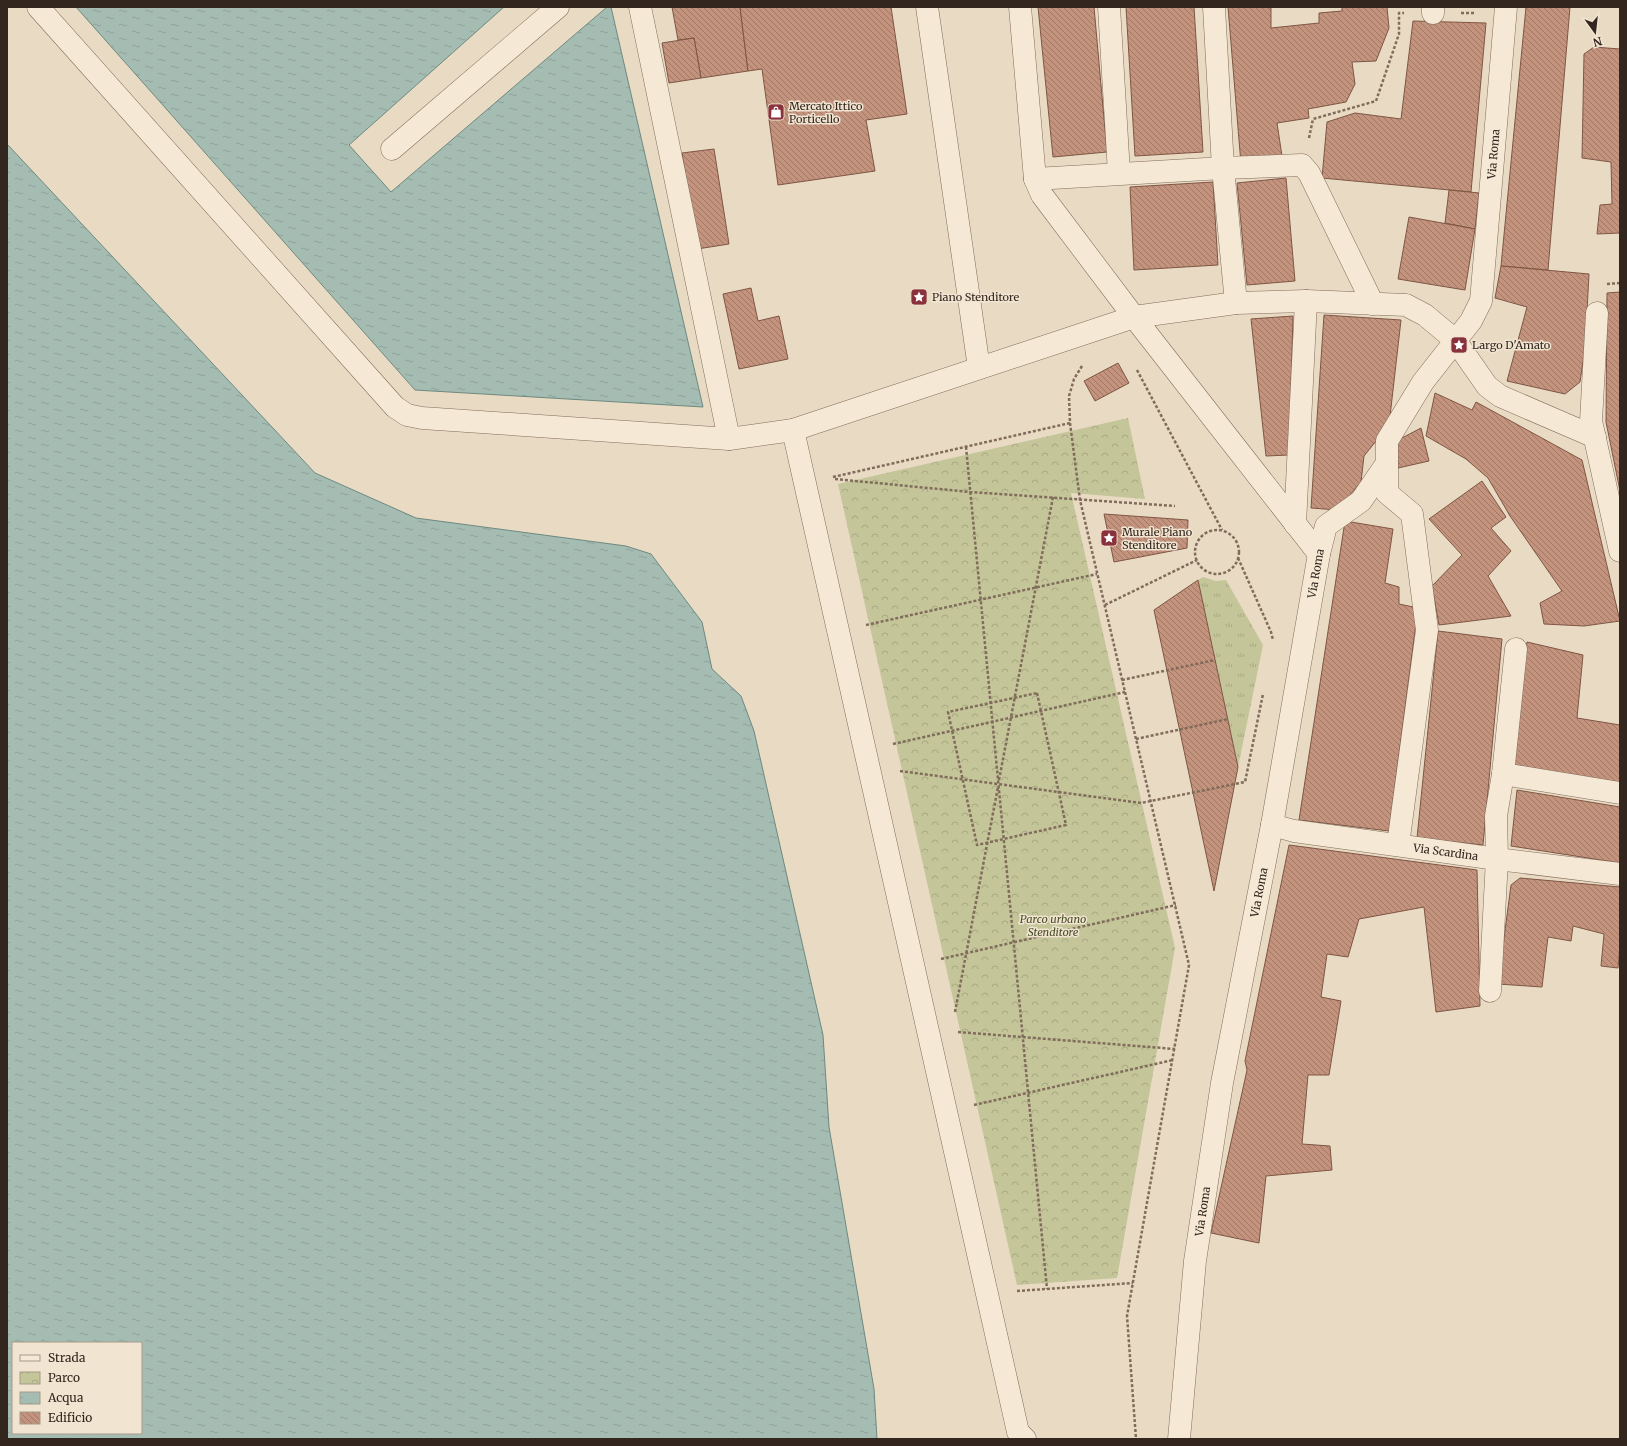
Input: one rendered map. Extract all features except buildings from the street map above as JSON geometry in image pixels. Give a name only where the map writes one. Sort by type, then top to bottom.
[{"type":"street","points":[[38,7],[395,407],[407,415],[422,418],[729,439],[793,430],[1134,317],[1236,303],[1306,301],[1406,305],[1425,315],[1455,340],[1487,386],[1500,396],[1595,437]]},
{"type":"street","points":[[392,149],[558,7]]},
{"type":"street","points":[[640,7],[729,439]]},
{"type":"street","points":[[927,7],[979,368]]},
{"type":"street","points":[[1020,7],[1035,179],[1042,195],[1134,317],[1319,554]]},
{"type":"street","points":[[1109,7],[1119,174]]},
{"type":"street","points":[[1214,7],[1223,168],[1236,303]]},
{"type":"street","name":"Via Roma","points":[[1455,340],[1471,322],[1481,301],[1505,10]]},
{"type":"street","points":[[1035,179],[1302,165],[1309,173],[1373,304]]},
{"type":"street","points":[[1295,524],[1306,301]]},
{"type":"street","points":[[1597,313],[1591,421],[1620,551]]},
{"type":"street","points":[[1398,845],[1427,630],[1412,514],[1387,492],[1387,441],[1423,382],[1455,340]]},
{"type":"street","points":[[793,430],[1018,1432],[1025,1439]]},
{"type":"street","name":"Via Roma","points":[[1179,1439],[1195,1261],[1222,1083],[1272,825],[1319,554],[1326,526],[1361,501],[1387,463]]},
{"type":"street","points":[[1490,991],[1497,859],[1496,816],[1503,774],[1516,649]]},
{"type":"street","points":[[1503,774],[1620,793]]},
{"type":"street","name":"Via Scardina","points":[[1272,825],[1294,831],[1497,859],[1620,874]]},
{"type":"path","points":[[1302,165],[1313,119],[1376,101],[1400,34],[1398,13],[1433,10],[1505,10]]},
{"type":"path","points":[[1086,360],[1074,379],[1069,396],[1070,423],[1080,500],[1189,965],[1126,1316],[1136,1439]]},
{"type":"path","points":[[1136,369],[1222,530]]},
{"type":"path","points":[[1070,423],[829,478],[970,492],[1175,506]]},
{"type":"path","points":[[966,447],[1047,1289]]},
{"type":"path","points":[[954,1018],[1053,497]]},
{"type":"path","points":[[1222,530],[1228,533],[1238,544],[1238,558],[1235,565],[1230,570],[1216,574],[1208,572],[1202,568],[1197,560],[1195,549],[1197,542],[1207,532],[1222,530]]},
{"type":"path","points":[[1238,558],[1271,632],[1272,646]]},
{"type":"path","points":[[1105,604],[1197,560]]},
{"type":"path","points":[[862,626],[1097,574]]},
{"type":"path","points":[[1122,680],[1215,660]]},
{"type":"path","points":[[894,770],[1141,803],[1245,782],[1264,689]]},
{"type":"path","points":[[888,745],[1125,692]]},
{"type":"path","points":[[1036,693],[1066,825],[977,845],[948,712],[1015,698],[1036,693]]},
{"type":"path","points":[[1136,739],[1228,720]]},
{"type":"path","points":[[913,965],[1176,906]]},
{"type":"path","points":[[951,1032],[1175,1049]]},
{"type":"path","points":[[968,1107],[1172,1060]]},
{"type":"path","points":[[1016,1291],[1133,1283]]},
{"type":"green space","name":"Parco urbano Stenditore","points":[[1128,418],[1145,499],[1071,493],[1175,948],[1117,1278],[1017,1285],[838,484]]},
{"type":"green space","points":[[1203,577],[1216,581],[1226,580],[1263,645],[1238,767],[1198,580]]},
{"type":"water","points":[[76,7],[504,7],[349,145],[391,192],[607,7],[611,7],[703,407],[415,390]]},
{"type":"water","points":[[7,144],[315,473],[416,518],[626,546],[651,554],[702,622],[712,669],[741,696],[754,731],[823,1035],[829,1127],[874,1389],[877,1439],[7,1439]]},
{"type":"place","name":"Mercato Ittico Porticello","points":[[776,112]]},
{"type":"place","name":"Piano Stenditore","points":[[919,297]]},
{"type":"place","name":"Largo D'Amato","points":[[1459,345]]},
{"type":"place","name":"Murale Piano Stenditore","points":[[1109,538]]}]
